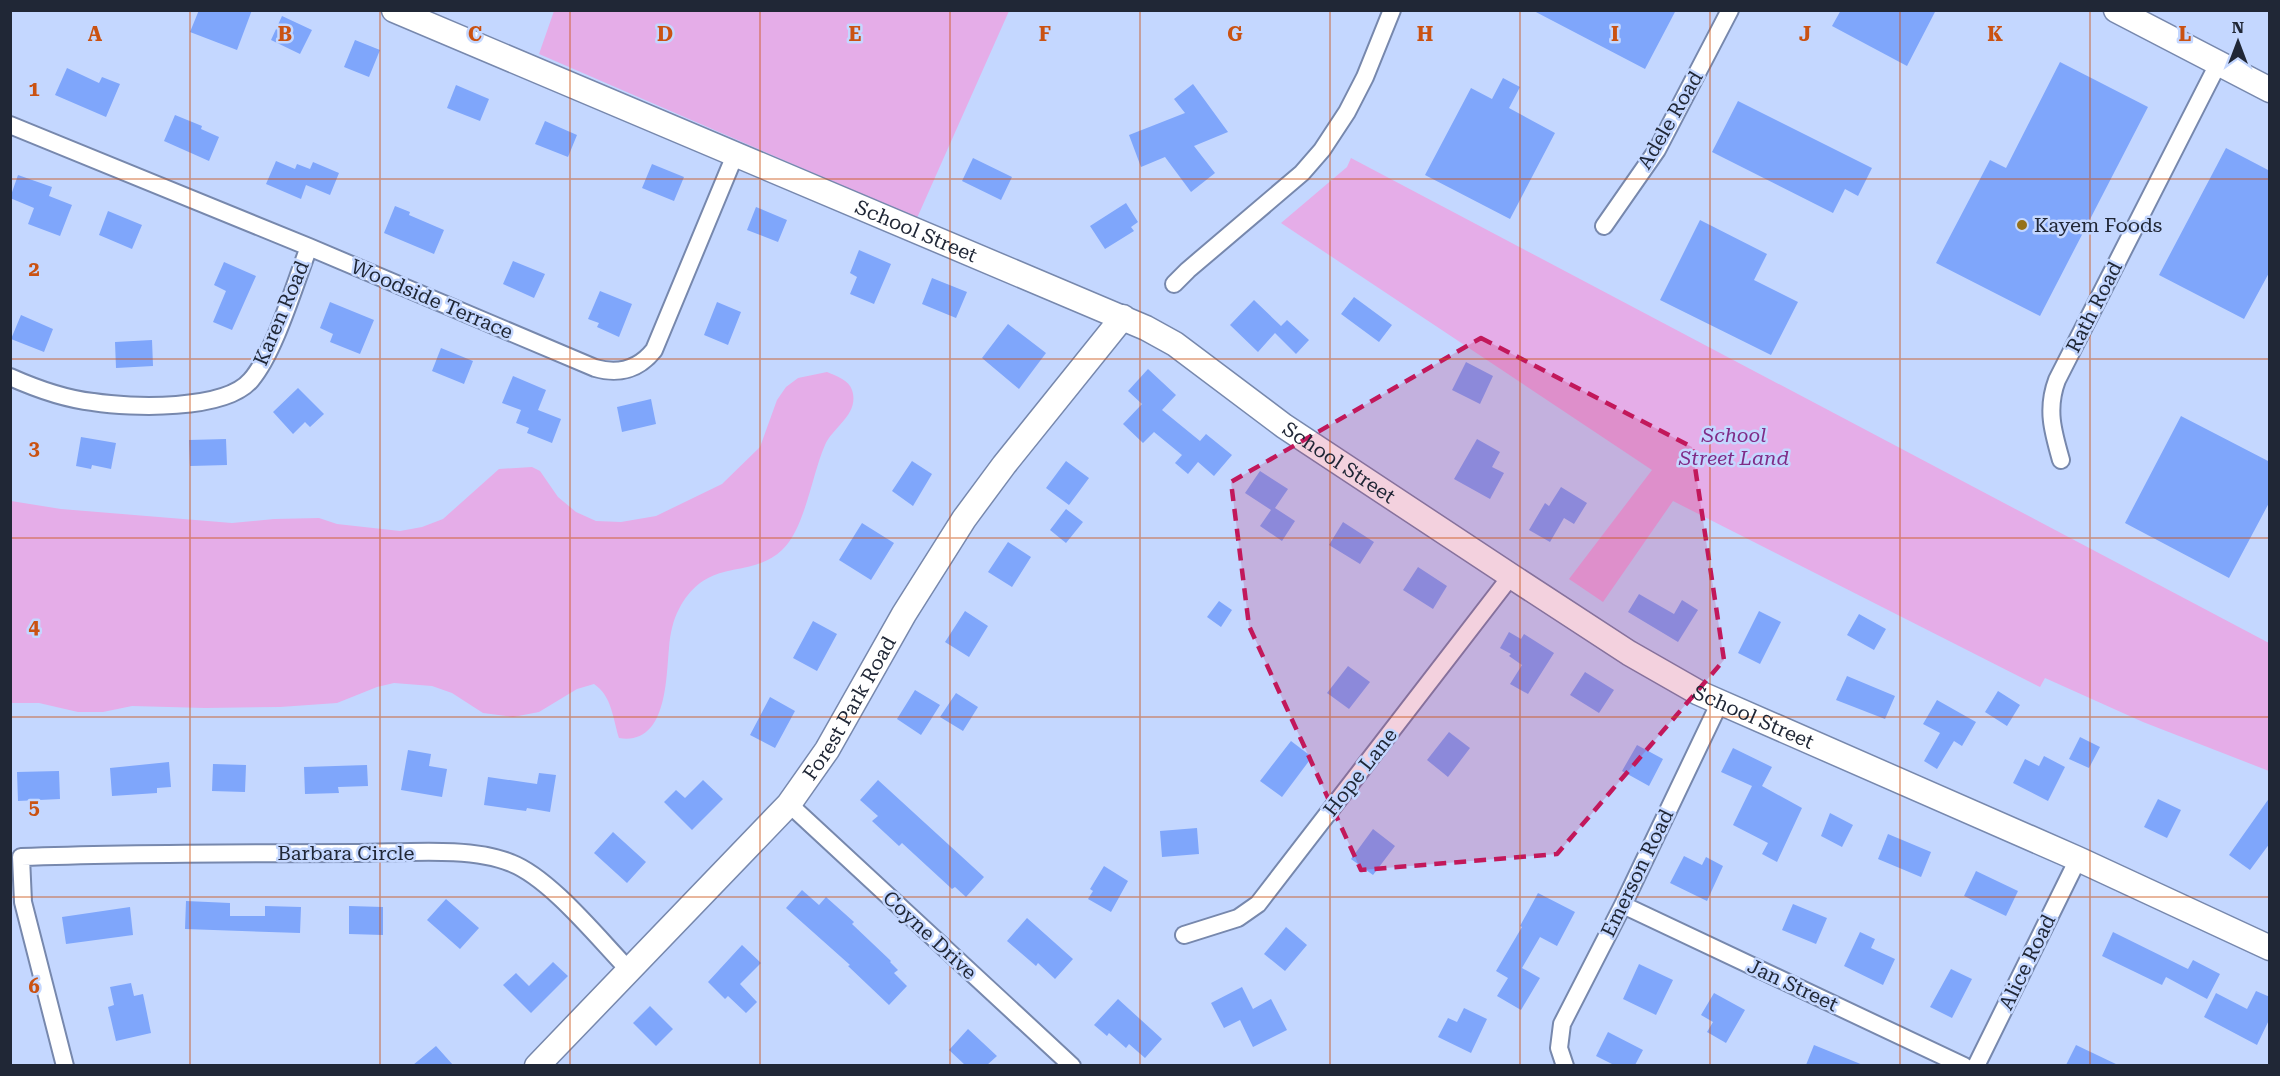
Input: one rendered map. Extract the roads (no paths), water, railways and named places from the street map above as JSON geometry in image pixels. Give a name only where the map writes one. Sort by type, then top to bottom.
[{"type":"street","name":"School Street","points":[[394,10],[1123,317],[1175,344],[1284,426],[1629,653],[1720,702],[2078,859],[2270,948]]},
{"type":"street","points":[[1174,284],[1302,173],[1322,150],[1354,98],[1379,46],[1392,10]]},
{"type":"street","name":"Adele Road","points":[[1604,226],[1653,155],[1730,10]]},
{"type":"street","points":[[2115,10],[2270,90]]},
{"type":"street","name":"Rath Road","points":[[2061,460],[2051,424],[2050,410],[2056,380],[2218,64]]},
{"type":"street","name":"Woodside Terrace","points":[[10,125],[309,247],[595,368],[611,372],[628,369],[643,362],[654,350],[735,155]]},
{"type":"street","name":"Karen Road","points":[[10,378],[94,403],[180,404],[210,401],[231,395],[251,381],[261,366],[309,247]]},
{"type":"street","name":"Forest Park Road","points":[[537,1065],[789,804],[826,750],[904,614],[964,519],[1004,465],[1123,317]]},
{"type":"street","name":"Hope Lane","points":[[1184,935],[1238,918],[1257,903],[1511,576]]},
{"type":"street","name":"Emerson Road","points":[[1565,1065],[1560,1056],[1558,1044],[1565,1016],[1623,904],[1720,702]]},
{"type":"street","name":"Coyne Drive","points":[[789,804],[1071,1065]]},
{"type":"street","name":"Barbara Circle","points":[[65,1065],[23,902],[16,857],[214,853],[445,853],[500,859],[522,868],[540,880],[628,969]]},
{"type":"street","name":"Alice Road","points":[[1976,1065],[2078,859]]},
{"type":"street","name":"Jan Street","points":[[1623,904],[1964,1065]]},
{"type":"place","name":"Kayem Foods","points":[[2022,225]]},
{"type":"park label","name":"School Street Land","points":[[1734,446]]}]
